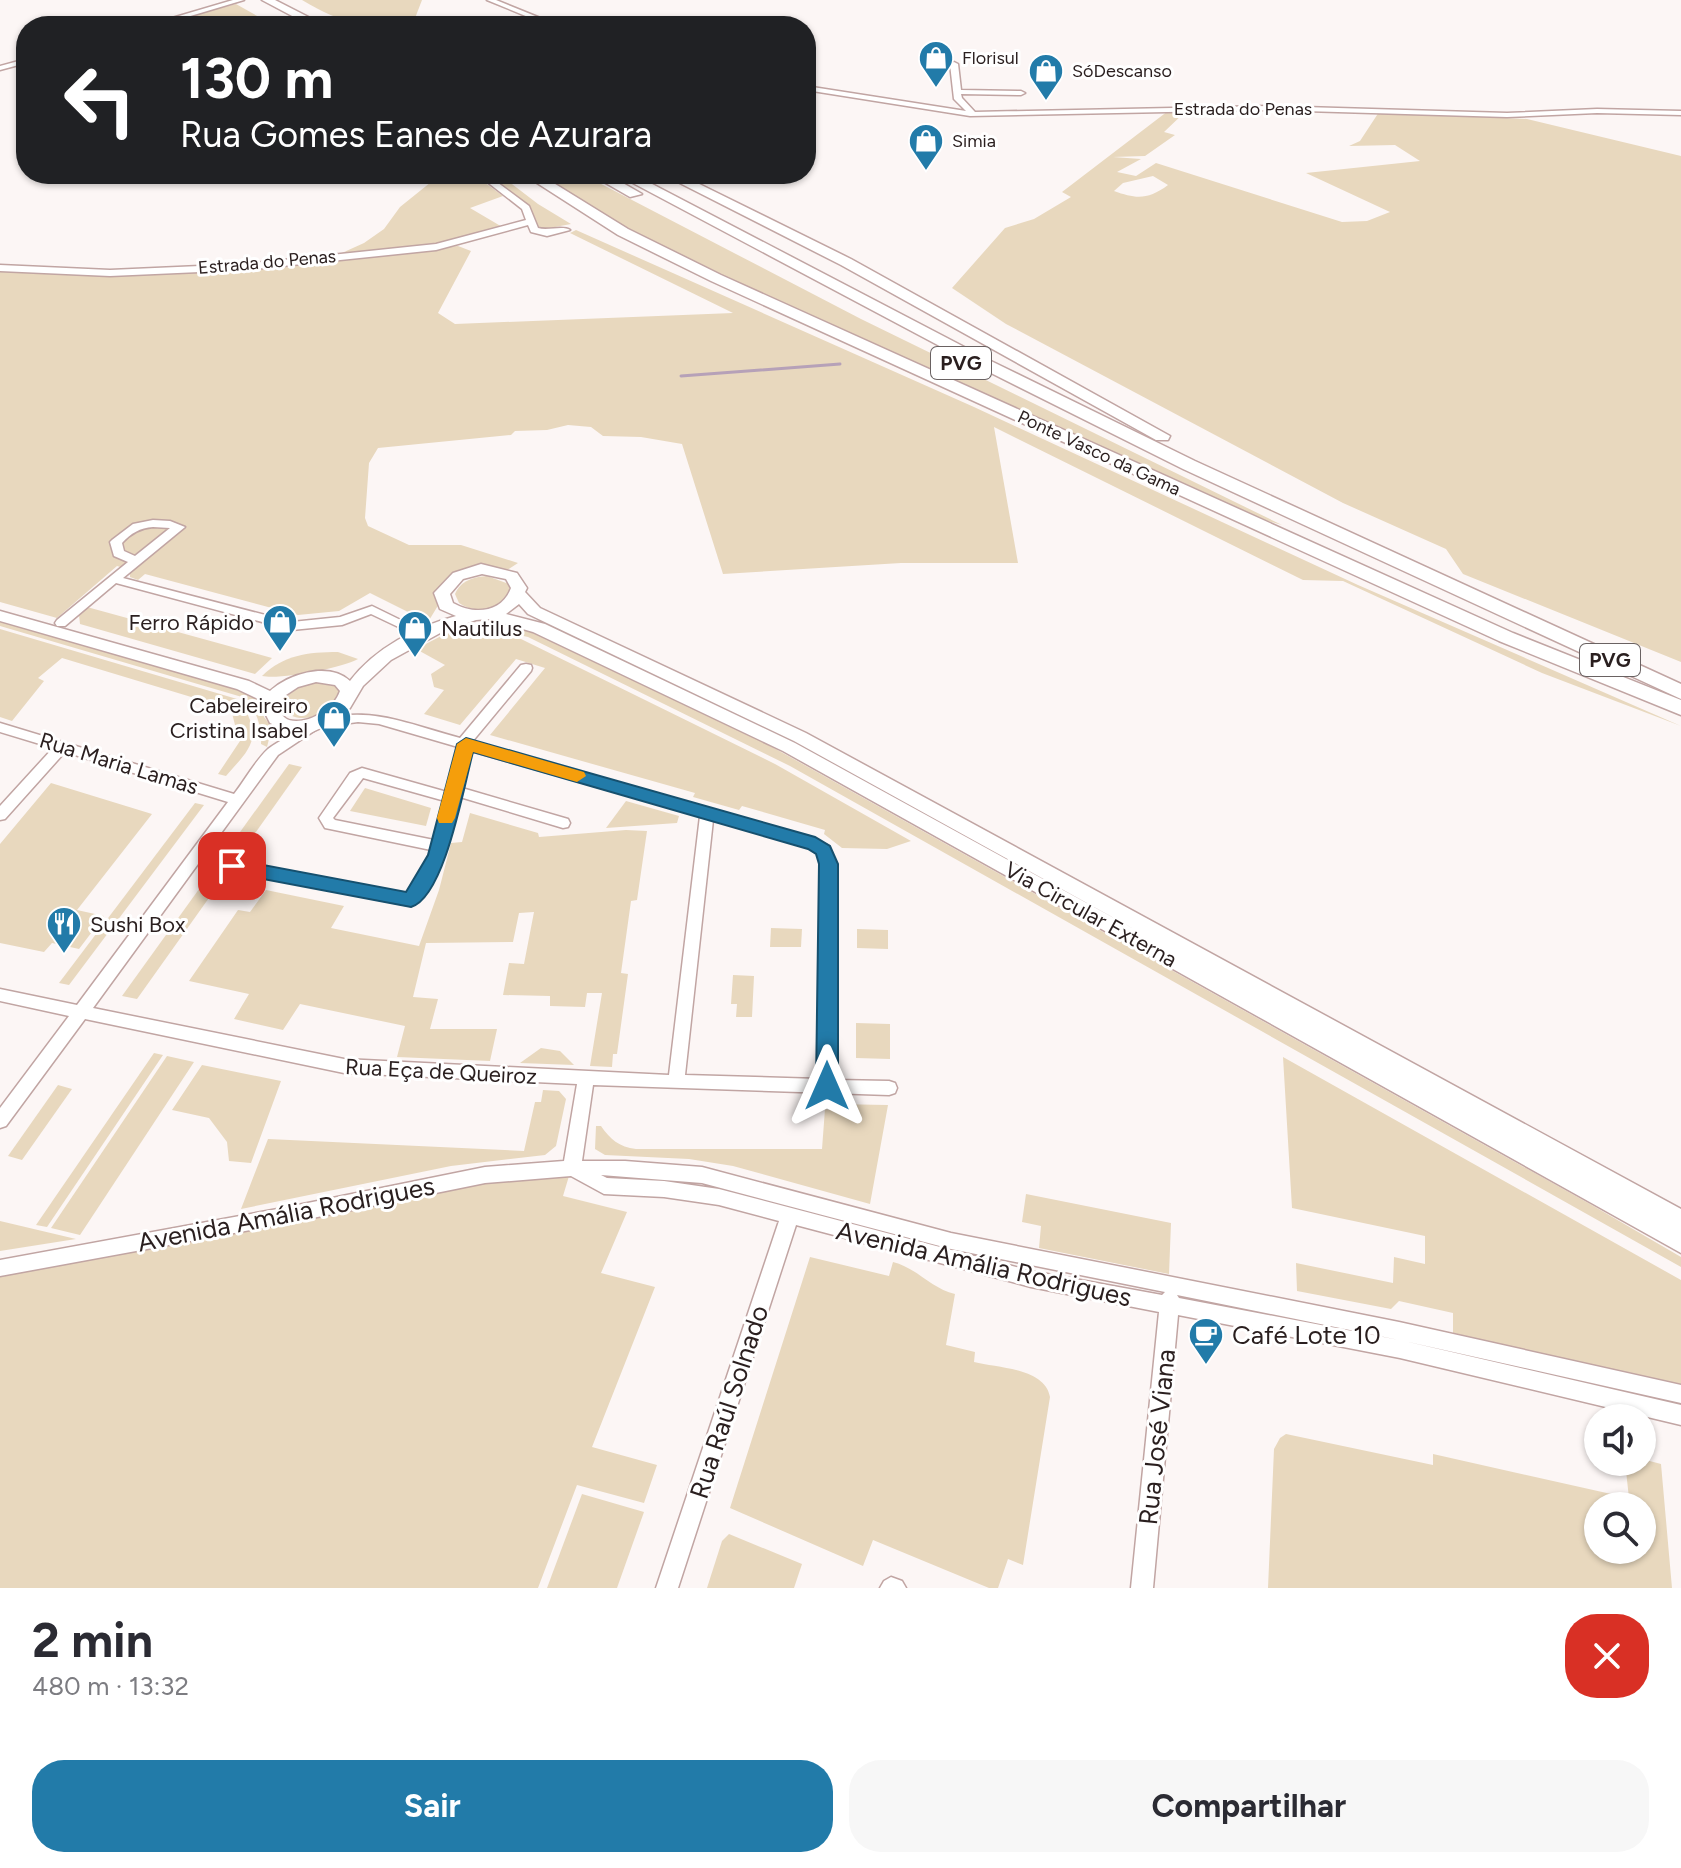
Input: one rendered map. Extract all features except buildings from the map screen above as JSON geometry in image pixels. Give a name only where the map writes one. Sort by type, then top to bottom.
[{"type":"highway","points":[[244,0],[274,16]]},
{"type":"highway","points":[[267,0],[299,16]]},
{"type":"highway","name":"Ponte Vasco da Gama","points":[[546,184],[623,232],[716,278],[1577,668],[1681,710]]},
{"type":"highway","name":"Ponte Vasco da Gama","points":[[617,184],[818,283],[962,364],[1120,442],[1333,534],[1681,692]]},
{"type":"highway","name":"Ponte Vasco da Gama","points":[[642,184],[987,365],[1333,534]]},
{"type":"highway","name":"Ponte Vasco da Gama","points":[[689,184],[858,269],[1333,534]]},
{"type":"highway","points":[[1539,627],[1681,678]]},
{"type":"main road","name":"Via Circular Externa","points":[[1681,1221],[800,737],[534,611],[518,594],[517,581],[512,576],[481,569],[450,581],[444,587],[442,599],[454,612],[483,615],[539,628],[789,747],[1681,1243]]},
{"type":"main road","points":[[0,616],[243,685],[265,696],[273,716],[292,726],[318,724],[342,711],[366,670],[436,626],[507,607],[518,594]]},
{"type":"main road","points":[[0,605],[273,683],[354,669],[433,617],[442,599]]},
{"type":"main road","points":[[320,677],[338,681],[345,687],[348,698]]},
{"type":"main road","points":[[273,716],[273,698],[299,680]]},
{"type":"street","points":[[184,16],[244,0]]},
{"type":"street","points":[[490,0],[531,16]]},
{"type":"street","points":[[954,64],[958,99],[973,114]]},
{"type":"street","name":"Estrada do Penas","points":[[816,90],[973,114],[1250,108],[1507,115],[1597,111],[1681,113]]},
{"type":"street","points":[[958,92],[1021,93]]},
{"type":"street","points":[[495,184],[521,203],[536,232],[566,230]]},
{"type":"street","name":"Estrada do Penas","points":[[0,268],[110,273],[245,267],[436,247],[531,221]]},
{"type":"street","points":[[61,623],[134,560],[179,527],[151,523],[122,535],[116,542],[118,553],[134,560]]},
{"type":"street","points":[[114,579],[292,626],[342,621],[372,610],[415,630]]},
{"type":"street","points":[[195,858],[411,900],[433,868],[464,744],[526,668]]},
{"type":"street","points":[[348,698],[379,720]]},
{"type":"street","points":[[0,1121],[273,752],[279,732],[273,716]]},
{"type":"street","points":[[273,752],[318,724],[358,718],[379,720],[815,844],[824,850],[829,864],[827,1086]]},
{"type":"street","name":"Rua Maria Lamas","points":[[0,727],[238,800]]},
{"type":"street","points":[[0,815],[62,746]]},
{"type":"street","points":[[439,846],[330,824],[326,818],[355,776],[362,773],[563,823]]},
{"type":"street","points":[[676,1082],[707,813]]},
{"type":"street","name":"Rua Eça de Queiroz","points":[[0,995],[344,1066],[586,1079],[889,1088]]},
{"type":"street","points":[[572,1168],[586,1079]]},
{"type":"street","name":"Avenida Amália Rodrigues","points":[[572,1168],[604,1186],[664,1189],[719,1197],[1031,1279],[1170,1297],[1681,1394]]},
{"type":"street","name":"Avenida Amália Rodrigues","points":[[0,1268],[485,1175],[572,1168],[702,1175],[1170,1297]]},
{"type":"street","name":"Rua Raúl Solnado","points":[[667,1588],[790,1216]]},
{"type":"street","name":"Rua José Viana","points":[[1142,1588],[1170,1297]]},
{"type":"street","name":"Avenida Amália Rodrigues","points":[[1400,1340],[1681,1415]]},
{"type":"shaded area","points":[[302,0],[422,0],[416,16],[331,15]]},
{"type":"shaded area","points":[[236,4],[257,16],[189,16]]},
{"type":"shaded area","points":[[1168,111],[1185,112],[1164,132],[1175,135],[1145,156],[1113,157],[1141,159],[1117,172],[1136,176],[1156,163],[1342,222],[1367,221],[1390,212],[1306,173],[1420,161],[1395,145],[1349,146],[1360,141],[1379,112],[1527,119],[1681,156],[1681,662],[1463,574],[1446,549],[1343,503],[1006,324],[952,288],[1005,228],[1034,219],[1071,197],[1062,192]],"holes":[[[1153,176],[1168,185],[1142,197],[1114,191],[1123,183]]]},
{"type":"shaded area","points":[[429,184],[487,184],[503,196],[470,208],[504,228],[441,247],[458,246],[471,251],[438,313],[455,324],[733,313],[570,233],[576,230],[974,407],[1358,585],[1681,726],[1542,673],[1343,581],[1303,580],[994,427],[1018,563],[901,563],[723,574],[682,444],[641,437],[603,436],[591,427],[568,425],[547,430],[515,431],[511,435],[378,448],[369,463],[365,518],[368,526],[409,545],[461,545],[518,563],[504,572],[469,572],[442,599],[428,622],[370,593],[339,611],[298,615],[145,574],[138,580],[130,577],[130,570],[117,566],[57,618],[0,602],[0,268],[110,273],[245,267],[333,257],[364,243],[384,229],[400,207]]},
{"type":"shaded area","points":[[498,184],[512,184],[571,224],[539,230],[530,208]]},
{"type":"shaded area","points":[[550,184],[601,184],[861,319],[1282,525],[1261,519],[657,246]]},
{"type":"shaded area","points":[[487,576],[509,584],[510,595],[486,609],[472,609],[459,603],[455,594],[464,582]]},
{"type":"shaded area","points":[[87,607],[272,658],[255,674],[80,624],[79,615]]},
{"type":"shaded area","points":[[0,620],[246,691],[260,700],[264,717],[272,727],[267,747],[261,744],[255,712],[242,697],[0,626]]},
{"type":"shaded area","points":[[489,624],[535,632],[765,743],[1590,1204],[1681,1257],[1681,1267],[790,766],[528,637],[493,629],[446,629]]},
{"type":"shaded area","points":[[0,629],[237,699],[250,720],[250,744],[226,776],[218,774],[242,738],[236,729],[231,709],[62,658],[38,678],[44,681],[12,721],[0,717]]},
{"type":"shaded area","points":[[447,633],[489,633],[519,638],[775,764],[911,841],[887,849],[842,848],[824,834],[825,830],[742,806],[739,810],[693,797],[695,793],[490,735],[545,668],[516,659],[460,725],[424,714],[444,690],[434,687],[431,674],[445,665],[416,649]]},
{"type":"shaded area","points":[[338,652],[358,659],[311,672],[262,676],[287,659]]},
{"type":"shaded area","points":[[311,682],[335,686],[340,691],[338,703],[312,717],[298,718],[284,711],[283,699],[293,688]]},
{"type":"shaded area","points":[[289,764],[302,767],[244,849],[230,846]]},
{"type":"shaded area","points":[[51,783],[152,814],[77,910],[104,916],[79,949],[52,943],[44,952],[0,943],[0,844]]},
{"type":"shaded area","points":[[365,788],[431,808],[426,826],[350,811]]},
{"type":"shaded area","points":[[626,801],[679,816],[677,823],[606,828]]},
{"type":"shaded area","points":[[195,803],[204,805],[69,985],[59,983]]},
{"type":"shaded area","points":[[470,813],[538,833],[539,837],[647,831],[637,900],[631,901],[621,973],[628,974],[617,1054],[613,1054],[612,1067],[590,1066],[602,993],[587,993],[585,1007],[550,1006],[550,996],[503,995],[509,963],[524,964],[534,912],[519,913],[513,942],[426,943],[413,997],[438,999],[430,1029],[497,1029],[490,1061],[397,1057],[405,1026],[300,1004],[283,1030],[234,1019],[249,994],[189,981],[238,910],[250,912],[266,890],[344,906],[331,928],[419,946],[439,890],[451,843],[462,842]]},
{"type":"shaded area","points":[[207,878],[221,881],[137,999],[122,996]]},
{"type":"shaded area","points":[[771,928],[802,929],[801,947],[770,947]]},
{"type":"shaded area","points":[[857,929],[888,930],[888,949],[857,948]]},
{"type":"shaded area","points":[[733,975],[754,976],[752,1017],[736,1017],[737,1004],[731,1004]]},
{"type":"shaded area","points":[[856,1023],[890,1024],[890,1059],[856,1058]]},
{"type":"shaded area","points":[[541,1048],[560,1051],[574,1065],[520,1063]]},
{"type":"shaded area","points":[[154,1053],[163,1055],[47,1227],[36,1225]]},
{"type":"shaded area","points":[[167,1056],[194,1062],[80,1235],[51,1228]]},
{"type":"shaded area","points":[[1283,1057],[1681,1280],[1681,1387],[1453,1333],[1453,1313],[1399,1301],[1391,1309],[1297,1291],[1296,1263],[1393,1283],[1394,1257],[1425,1264],[1425,1236],[1292,1208]]},
{"type":"shaded area","points":[[202,1065],[281,1081],[251,1163],[229,1161],[227,1142],[209,1118],[172,1110]]},
{"type":"shaded area","points":[[58,1085],[72,1089],[22,1160],[8,1156]]},
{"type":"shaded area","points":[[543,1090],[559,1091],[566,1099],[556,1146],[545,1155],[451,1166],[241,1209],[268,1139],[524,1151],[535,1102],[541,1102]]},
{"type":"shaded area","points":[[832,1104],[888,1105],[870,1204],[733,1166],[689,1159],[605,1155],[595,1149],[596,1126],[601,1126],[616,1142],[636,1149],[822,1149],[825,1109],[831,1110]]},
{"type":"shaded area","points":[[569,1176],[563,1196],[627,1212],[601,1273],[655,1287],[592,1447],[657,1465],[644,1503],[577,1485],[538,1588],[0,1588],[0,1277],[473,1184]]},
{"type":"shaded area","points":[[1026,1194],[1171,1223],[1169,1274],[1039,1248],[1041,1226],[1022,1222]]},
{"type":"shaded area","points":[[0,1221],[76,1239],[0,1251]]},
{"type":"shaded area","points":[[810,1257],[889,1276],[893,1262],[910,1269],[939,1288],[955,1294],[946,1345],[975,1352],[974,1362],[1030,1375],[1046,1387],[1050,1397],[1023,1565],[1008,1559],[998,1588],[989,1588],[873,1540],[863,1566],[730,1508]]},
{"type":"shaded area","points":[[1286,1434],[1433,1465],[1433,1454],[1602,1492],[1584,1492],[1584,1564],[1656,1564],[1656,1492],[1628,1492],[1627,1476],[1656,1476],[1656,1463],[1661,1464],[1672,1588],[1268,1588],[1274,1449]]},
{"type":"shaded area","points":[[582,1494],[644,1512],[617,1588],[547,1588]]},
{"type":"shaded area","points":[[729,1534],[802,1564],[794,1588],[707,1588],[722,1541]]},
{"type":"waterway","points":[[681,376],[840,364]]},
{"type":"slow traffic","points":[[446,818],[466,744],[577,776]]},
{"type":"place","name":"Florisul","points":[[936,89]]},
{"type":"place","name":"SóDescanso","points":[[1046,102]]},
{"type":"place","name":"Simia","points":[[926,172]]},
{"type":"place","name":"Ferro Rápido","points":[[280,653]]},
{"type":"place","name":"Nautilus","points":[[415,659]]},
{"type":"place","name":"Cabeleireiro Cristina Isabel","points":[[334,749]]},
{"type":"place","name":"Sushi Box","points":[[64,955]]},
{"type":"place","name":"Café Lote 10","points":[[1206,1366]]},
{"type":"route","points":[[232,866],[411,900],[433,868],[466,744],[815,844],[824,850],[829,864],[827,1086]]}]
